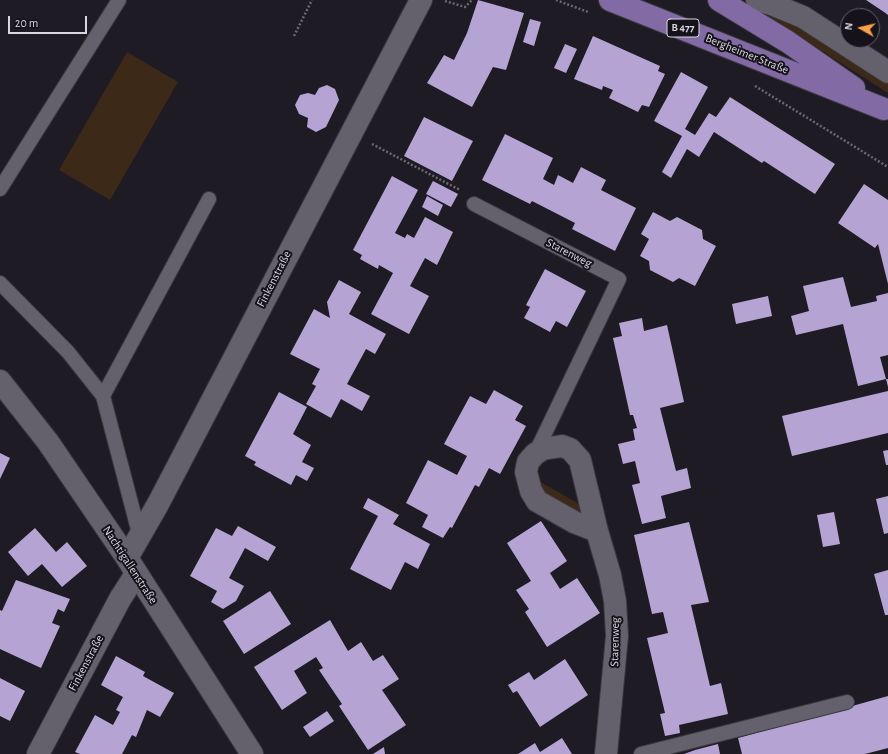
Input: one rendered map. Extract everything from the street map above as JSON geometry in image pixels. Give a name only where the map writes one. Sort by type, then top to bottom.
[{"type":"main road","name":"Finkenstraße","points":[[38,754],[120,599],[132,566],[140,537],[421,0]]},
{"type":"main road","name":"Bergheimer Straße","points":[[610,0],[886,110]]},
{"type":"main road","name":"Bergheimer Straße","points":[[719,0],[788,42],[886,110]]},
{"type":"main road","points":[[757,0],[774,5],[803,17],[888,72]]},
{"type":"main road","name":"Nachtigallenstraße","points":[[0,381],[48,442],[132,566],[252,754]]},
{"type":"main road","name":"Starenweg","points":[[597,531],[574,522],[537,501],[531,491],[526,472],[528,462],[535,454],[543,449],[562,446],[570,449],[580,460],[597,531],[610,575],[616,618],[614,672],[606,754]]},
{"type":"lane","points":[[0,189],[119,0]]},
{"type":"lane","points":[[103,396],[209,199]]},
{"type":"lane","name":"Starenweg","points":[[474,204],[619,279],[535,454]]},
{"type":"lane","points":[[0,283],[68,352],[103,396],[140,537]]},
{"type":"lane","points":[[641,754],[847,702]]},
{"type":"path","points":[[294,36],[312,0]]},
{"type":"path","points":[[442,0],[465,7],[472,0]]},
{"type":"path","points":[[556,0],[593,13]]},
{"type":"path","points":[[753,85],[888,167]]},
{"type":"path","points":[[351,132],[468,194],[474,204]]},
{"type":"shaded area","points":[[773,13],[826,41],[888,82],[888,93],[769,17]]},
{"type":"shaded area","points":[[127,52],[178,82],[110,200],[59,170]]},
{"type":"shaded area","points":[[537,480],[581,505],[583,513],[581,514],[542,492]]},
{"type":"building","points":[[478,0],[524,13],[506,70],[493,67],[472,107],[427,83],[444,55],[454,60],[467,33]]},
{"type":"building","points":[[866,0],[888,0],[888,15]]},
{"type":"building","points":[[530,19],[541,22],[534,46],[523,42]]},
{"type":"building","points":[[593,36],[660,66],[658,71],[665,74],[649,107],[642,105],[638,112],[609,98],[613,90],[603,86],[602,90],[574,79]]},
{"type":"building","points":[[565,44],[577,49],[566,73],[554,68]]},
{"type":"building","points":[[681,72],[708,87],[685,129],[695,135],[709,113],[716,117],[730,97],[835,164],[815,194],[764,161],[762,163],[714,132],[699,157],[687,149],[671,178],[662,172],[682,136],[654,121]]},
{"type":"building","points":[[327,85],[335,89],[339,100],[326,127],[316,132],[307,127],[308,118],[299,114],[295,105],[300,95],[308,93],[315,95],[319,88]]},
{"type":"building","points":[[424,117],[473,141],[452,181],[404,156]]},
{"type":"building","points":[[505,134],[553,158],[543,179],[554,185],[558,175],[573,183],[581,167],[606,180],[601,190],[636,208],[615,251],[572,229],[575,223],[532,201],[530,204],[482,180]]},
{"type":"building","points":[[392,176],[418,190],[395,233],[405,238],[407,234],[414,238],[425,217],[453,232],[437,265],[425,258],[410,286],[429,296],[409,334],[371,314],[393,273],[379,265],[378,269],[360,259],[362,255],[353,250]]},
{"type":"building","points":[[433,181],[458,194],[451,207],[426,194]]},
{"type":"building","points":[[864,184],[888,200],[888,284],[878,244],[875,248],[838,223]]},
{"type":"building","points":[[427,196],[443,205],[438,216],[422,207]]},
{"type":"building","points":[[653,212],[670,221],[677,217],[702,230],[703,239],[716,246],[695,286],[679,278],[673,282],[650,270],[649,261],[640,256],[649,239],[641,234]]},
{"type":"building","points":[[545,269],[586,291],[567,327],[556,321],[550,332],[524,318],[530,307],[526,305]]},
{"type":"building","points":[[843,277],[851,307],[877,301],[876,296],[888,293],[888,355],[880,357],[886,379],[858,386],[843,324],[796,335],[791,316],[809,311],[803,286]]},
{"type":"building","points":[[339,280],[361,292],[349,314],[386,334],[375,354],[366,349],[347,384],[370,396],[362,411],[341,399],[331,418],[306,404],[316,386],[312,384],[320,369],[290,354],[314,309],[330,318],[327,302]]},
{"type":"building","points":[[768,296],[772,316],[736,324],[732,304]]},
{"type":"building","points":[[642,318],[644,331],[667,325],[684,402],[660,408],[676,471],[687,468],[691,488],[661,496],[666,518],[642,524],[632,485],[640,483],[635,461],[623,464],[618,444],[635,440],[633,429],[637,428],[633,415],[630,415],[613,338],[622,336],[619,323]]},
{"type":"building","points":[[494,390],[523,406],[515,420],[526,426],[500,474],[489,468],[479,487],[475,485],[452,528],[450,527],[443,538],[422,527],[428,515],[406,503],[428,460],[457,475],[467,456],[444,444],[470,396],[486,404]]},
{"type":"building","points":[[888,391],[888,433],[792,456],[782,416]]},
{"type":"building","points":[[279,392],[307,407],[293,434],[311,445],[302,462],[314,468],[307,481],[296,475],[291,485],[254,465],[256,462],[245,456]]},
{"type":"building","points":[[888,450],[888,465],[886,465],[883,451]]},
{"type":"building","points":[[0,453],[10,458],[0,479]]},
{"type":"building","points":[[888,496],[888,533],[884,534],[876,499]]},
{"type":"building","points":[[368,498],[399,515],[393,524],[430,544],[418,569],[405,562],[391,590],[350,569],[378,516],[363,508]]},
{"type":"building","points":[[834,512],[840,544],[823,547],[817,515]]},
{"type":"building","points":[[541,521],[567,561],[550,573],[560,589],[577,578],[600,613],[547,647],[525,612],[529,609],[516,590],[531,581],[507,543]]},
{"type":"building","points":[[689,522],[709,602],[691,605],[710,686],[721,683],[728,714],[679,725],[680,733],[665,736],[660,714],[665,713],[647,638],[668,633],[663,612],[652,614],[634,535]]},
{"type":"building","points":[[238,526],[276,547],[268,561],[245,548],[229,578],[244,586],[236,601],[223,609],[211,602],[217,591],[190,576],[216,528],[232,536]]},
{"type":"building","points":[[35,528],[56,552],[67,542],[87,566],[62,587],[42,564],[28,576],[8,552]]},
{"type":"building","points":[[888,570],[888,615],[885,615],[874,574]]},
{"type":"building","points":[[16,580],[70,599],[64,612],[58,609],[52,623],[60,626],[41,668],[0,649],[0,610],[2,611]]},
{"type":"building","points":[[270,591],[291,624],[244,654],[223,621]]},
{"type":"building","points":[[330,620],[348,651],[361,642],[373,661],[383,655],[399,679],[382,690],[406,725],[368,750],[339,706],[342,704],[319,670],[323,668],[316,657],[294,671],[307,693],[282,710],[254,667]]},
{"type":"building","points":[[116,656],[145,672],[143,676],[174,693],[160,717],[147,710],[136,737],[132,735],[122,754],[80,754],[75,752],[95,715],[113,725],[120,712],[116,710],[123,697],[101,685]]},
{"type":"building","points":[[565,659],[588,695],[540,727],[517,691],[513,693],[508,685],[529,672],[534,680]]},
{"type":"building","points":[[0,678],[25,691],[10,721],[0,716]]},
{"type":"building","points":[[888,696],[888,748],[865,754],[742,754],[738,738]]},
{"type":"building","points":[[327,711],[334,721],[310,737],[303,727]]},
{"type":"building","points":[[562,738],[572,754],[518,754],[535,743],[540,752]]},
{"type":"building","points":[[718,744],[720,754],[684,754],[695,750]]},
{"type":"building","points":[[384,747],[385,754],[373,754]]}]
